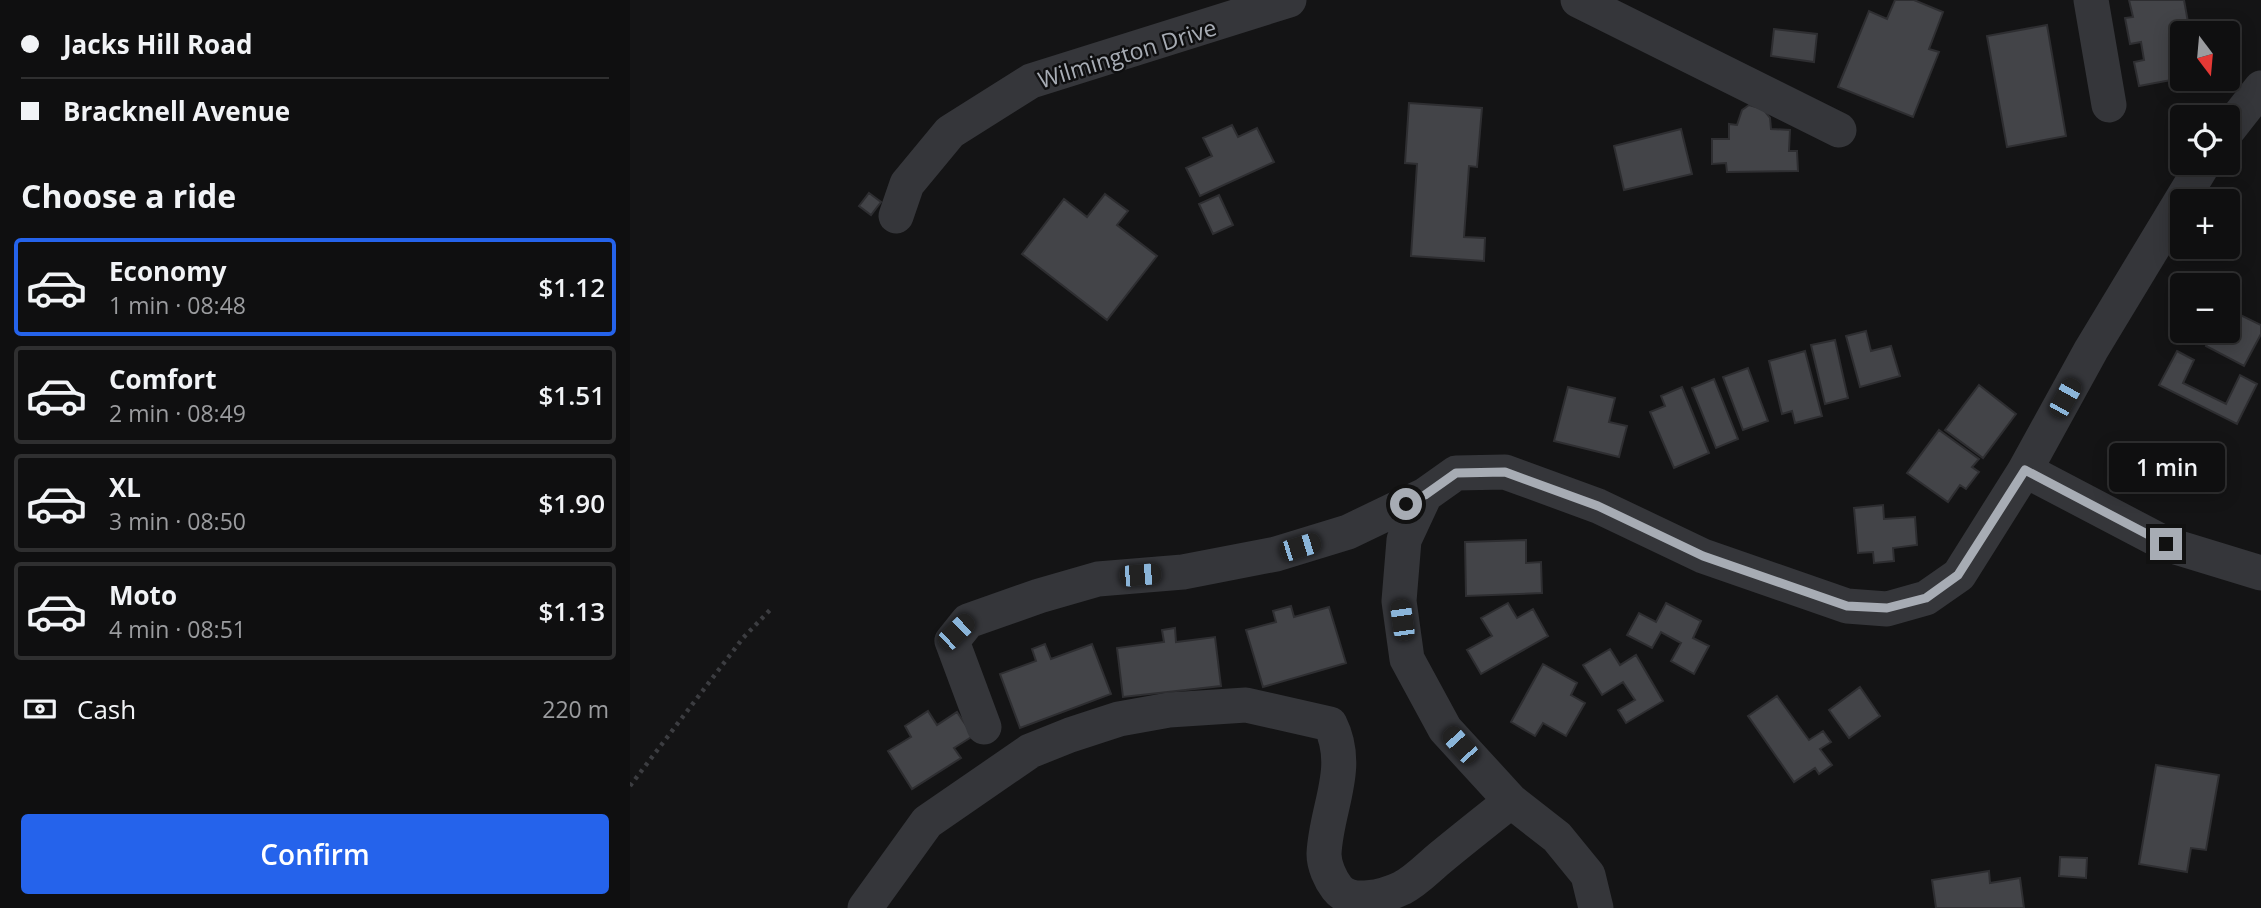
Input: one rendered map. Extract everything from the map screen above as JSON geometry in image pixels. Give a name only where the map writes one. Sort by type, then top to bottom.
[{"type":"street","name":"Wilmington Drive","points":[[896,216],[907,184],[950,132],[1031,81],[1289,0]]},
{"type":"street","points":[[1578,0],[1839,130]]},
{"type":"street","points":[[2091,0],[2109,105]]},
{"type":"street","points":[[2240,115],[2261,88]]},
{"type":"street","points":[[984,727],[952,641],[968,621],[1098,579],[1182,572],[1276,554],[1348,532],[1425,495],[1456,473],[1505,472],[1598,506],[1716,560],[1847,606],[1887,608],[1926,598],[1958,575],[2025,470],[2091,350],[2197,175]]},
{"type":"street","points":[[2025,470],[2166,544],[2261,573]]},
{"type":"street","points":[[1425,495],[1404,540],[1399,601],[1408,659],[1425,698],[1445,729],[1511,801],[1557,837],[1587,876],[1596,908]]},
{"type":"street","points":[[865,908],[927,822],[1030,751],[1119,719],[1169,710],[1246,705],[1330,724],[1339,741],[1340,763],[1338,792],[1324,856],[1330,877],[1340,892],[1355,897],[1371,899],[1404,887],[1511,801]]},
{"type":"path","points":[[630,786],[743,638],[770,610]]},
{"type":"building","points":[[1895,0],[1914,0],[1943,12],[1929,49],[1939,52],[1913,117],[1838,87],[1869,11],[1887,19]]},
{"type":"building","points":[[2129,0],[2184,0],[2188,21],[2170,21],[2170,80],[2139,86],[2134,62],[2144,60],[2141,42],[2130,44],[2125,18],[2133,17]]},
{"type":"building","points":[[2047,25],[2066,136],[2007,147],[1987,36]]},
{"type":"building","points":[[1774,29],[1817,34],[1814,62],[1771,56]]},
{"type":"building","points":[[1409,103],[1482,108],[1477,167],[1469,166],[1464,237],[1485,238],[1484,261],[1411,256],[1417,164],[1405,163]]},
{"type":"building","points":[[1749,105],[1763,109],[1770,118],[1771,129],[1790,130],[1789,151],[1797,151],[1798,171],[1727,172],[1726,163],[1712,164],[1712,139],[1729,139],[1729,124],[1737,125],[1742,110]]},
{"type":"building","points":[[1232,125],[1238,137],[1257,128],[1274,162],[1200,196],[1186,168],[1212,156],[1203,138]]},
{"type":"building","points":[[1681,129],[1692,174],[1624,190],[1614,146]]},
{"type":"building","points":[[869,193],[881,202],[871,215],[859,206]]},
{"type":"building","points":[[1105,194],[1128,211],[1117,225],[1157,256],[1107,320],[1022,254],[1064,199],[1087,217]]},
{"type":"building","points":[[1219,195],[1233,225],[1213,234],[1199,204]]},
{"type":"building","points":[[2240,315],[2261,325],[2261,334],[2244,366],[2206,346],[2207,343],[2240,343]]},
{"type":"building","points":[[1866,331],[1871,351],[1891,346],[1900,376],[1860,387],[1846,336]]},
{"type":"building","points":[[1835,340],[1848,398],[1825,404],[1811,345]]},
{"type":"building","points":[[1805,351],[1822,416],[1795,423],[1792,411],[1782,414],[1769,361]]},
{"type":"building","points":[[2177,351],[2194,360],[2183,383],[2226,404],[2240,375],[2257,384],[2237,424],[2159,385]]},
{"type":"building","points":[[1748,368],[1768,421],[1743,430],[1723,377]]},
{"type":"building","points":[[1714,379],[1738,439],[1716,448],[1692,388]]},
{"type":"building","points":[[1979,385],[2016,414],[1983,458],[1945,430]]},
{"type":"building","points":[[1568,387],[1615,398],[1609,422],[1627,426],[1619,457],[1554,441]]},
{"type":"building","points":[[1682,387],[1709,453],[1674,468],[1650,412],[1665,406],[1661,396]]},
{"type":"building","points":[[1939,430],[1979,459],[1972,467],[1979,472],[1966,489],[1960,485],[1948,502],[1907,473]]},
{"type":"building","points":[[1883,505],[1884,519],[1915,517],[1917,545],[1893,548],[1894,561],[1874,563],[1873,552],[1858,553],[1854,508]]},
{"type":"building","points":[[1526,540],[1526,563],[1541,562],[1542,593],[1466,596],[1465,542]]},
{"type":"building","points":[[1508,603],[1517,618],[1533,609],[1548,636],[1481,674],[1467,650],[1492,636],[1481,618]]},
{"type":"building","points":[[1666,603],[1701,621],[1693,638],[1709,646],[1694,674],[1671,661],[1681,643],[1661,632],[1652,648],[1627,635],[1639,613],[1656,622]]},
{"type":"building","points":[[1291,606],[1294,617],[1329,607],[1346,663],[1263,687],[1246,630],[1276,622],[1273,611]]},
{"type":"building","points":[[1175,628],[1176,642],[1215,637],[1221,686],[1123,697],[1117,648],[1164,642],[1162,630]]},
{"type":"building","points":[[1045,644],[1051,659],[1092,644],[1111,694],[1020,728],[1000,674],[1036,661],[1032,649]]},
{"type":"building","points":[[1610,649],[1620,665],[1636,655],[1663,701],[1626,723],[1618,710],[1635,700],[1623,682],[1602,695],[1583,665]]},
{"type":"building","points":[[1543,664],[1577,683],[1571,695],[1585,703],[1566,736],[1543,723],[1535,736],[1511,722]]},
{"type":"building","points":[[1860,687],[1880,716],[1849,738],[1829,710]]},
{"type":"building","points":[[1777,696],[1809,740],[1823,731],[1831,742],[1820,749],[1832,765],[1819,774],[1815,768],[1794,782],[1748,716]]},
{"type":"building","points":[[928,711],[937,725],[957,712],[973,736],[954,748],[961,758],[912,789],[888,751],[911,737],[905,726]]},
{"type":"building","points":[[2156,765],[2219,775],[2206,850],[2191,848],[2187,872],[2139,864]]},
{"type":"building","points":[[2060,857],[2087,858],[2086,878],[2059,876]]},
{"type":"building","points":[[1989,871],[1990,883],[2020,878],[2024,908],[1936,908],[1932,880]]},
{"type":"route","points":[[1406,504],[1425,495],[1456,473],[1505,472],[1598,506],[1703,556],[1847,606],[1887,608],[1926,598],[1958,575],[2025,470],[2166,544]]}]
